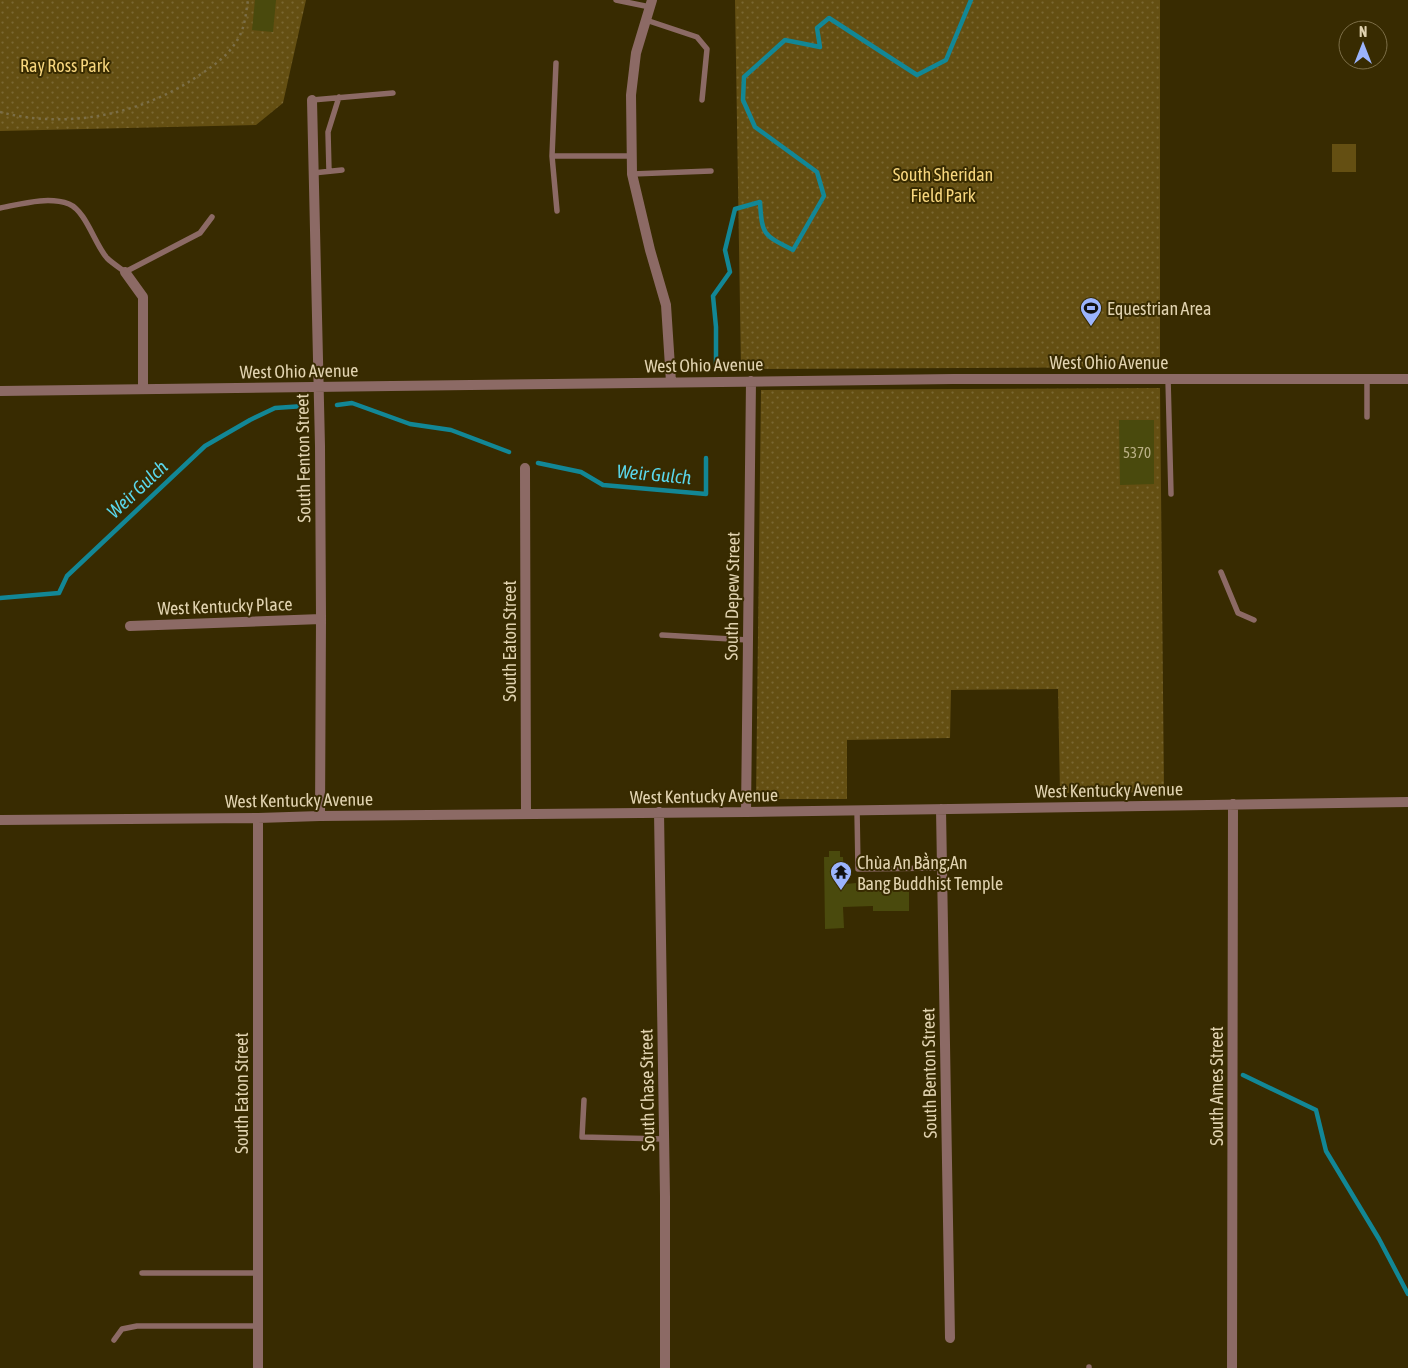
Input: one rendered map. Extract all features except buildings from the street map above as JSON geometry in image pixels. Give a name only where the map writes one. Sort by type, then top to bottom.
[{"type":"street","points":[[651,3],[636,54],[631,95],[632,174],[650,250],[666,305],[671,382]]},
{"type":"street","name":"South Fenton Street","points":[[312,100],[321,619],[320,816]]},
{"type":"street","points":[[125,272],[143,297],[143,389]]},
{"type":"street","name":"West Ohio Avenue","points":[[0,391],[751,381],[1408,379]]},
{"type":"street","name":"South Depew Street","points":[[746,812],[751,381]]},
{"type":"street","name":"South Eaton Street","points":[[524,468],[526,814]]},
{"type":"street","name":"West Kentucky Place","points":[[130,626],[321,619]]},
{"type":"street","name":"West Kentucky Avenue","points":[[0,820],[746,812],[1408,802]]},
{"type":"street","name":"South Ames Street","points":[[1232,1368],[1233,804]]},
{"type":"street","name":"South Benton Street","points":[[940,809],[950,1338]]},
{"type":"street","name":"South Chase Street","points":[[659,812],[665,1368]]},
{"type":"street","name":"South Eaton Street","points":[[258,818],[258,1368]]},
{"type":"lane","points":[[616,0],[651,3]]},
{"type":"lane","points":[[646,20],[697,37],[707,49],[702,100]]},
{"type":"lane","points":[[556,63],[552,156],[557,211]]},
{"type":"lane","points":[[312,100],[394,93]]},
{"type":"lane","points":[[329,171],[328,132],[339,98]]},
{"type":"lane","points":[[552,156],[632,156]]},
{"type":"lane","points":[[313,173],[342,170]]},
{"type":"lane","points":[[632,174],[711,171]]},
{"type":"lane","points":[[0,208],[28,202],[49,201],[70,205],[83,217],[106,258],[125,272],[200,233],[212,217]]},
{"type":"lane","points":[[1168,379],[1171,494]]},
{"type":"lane","points":[[1367,379],[1367,417]]},
{"type":"lane","points":[[1221,572],[1238,613],[1254,620]]},
{"type":"lane","points":[[662,635],[748,640]]},
{"type":"lane","points":[[857,810],[858,869],[942,868]]},
{"type":"lane","points":[[584,1100],[582,1137],[664,1139]]},
{"type":"lane","points":[[142,1273],[257,1273]]},
{"type":"lane","points":[[114,1340],[122,1329],[137,1326],[258,1326]]},
{"type":"path","points":[[0,112],[54,120],[84,118],[117,112],[172,92],[220,60],[230,50],[239,37],[246,17],[248,0]]},
{"type":"green space","name":"Ray Ross Park","points":[[0,0],[306,0],[283,103],[256,125],[0,131]]},
{"type":"green space","name":"South Sheridan Field Park","points":[[735,0],[1160,0],[1160,367],[741,369]]},
{"type":"green space","points":[[1332,144],[1356,144],[1356,172],[1332,172]]},
{"type":"green space","points":[[1160,388],[1164,792],[1060,793],[1058,689],[951,690],[950,738],[847,740],[847,799],[756,799],[761,390]]},
{"type":"waterway","name":"Weir Gulch","points":[[716,367],[716,327],[713,296],[730,272],[725,250],[735,209],[760,202],[763,228],[766,233],[775,241],[793,250],[824,196],[817,172],[755,127],[743,100],[744,77],[785,40],[820,47],[817,28],[829,18],[917,75],[946,60],[971,0]]},
{"type":"waterway","name":"Weir Gulch","points":[[337,405],[352,403],[410,424],[451,430],[509,452]]},
{"type":"waterway","name":"Weir Gulch","points":[[0,598],[59,593],[67,576],[205,446],[275,408],[304,406]]},
{"type":"waterway","name":"Weir Gulch","points":[[538,463],[581,472],[603,485],[706,494],[706,458]]},
{"type":"waterway","points":[[1243,1075],[1316,1110],[1326,1151],[1379,1239],[1408,1294]]},
{"type":"place","name":"Equestrian Area","points":[[1091,327]]},
{"type":"place","name":"Chùa An Bằng;An Bang Buddhist Temple","points":[[841,891]]}]
